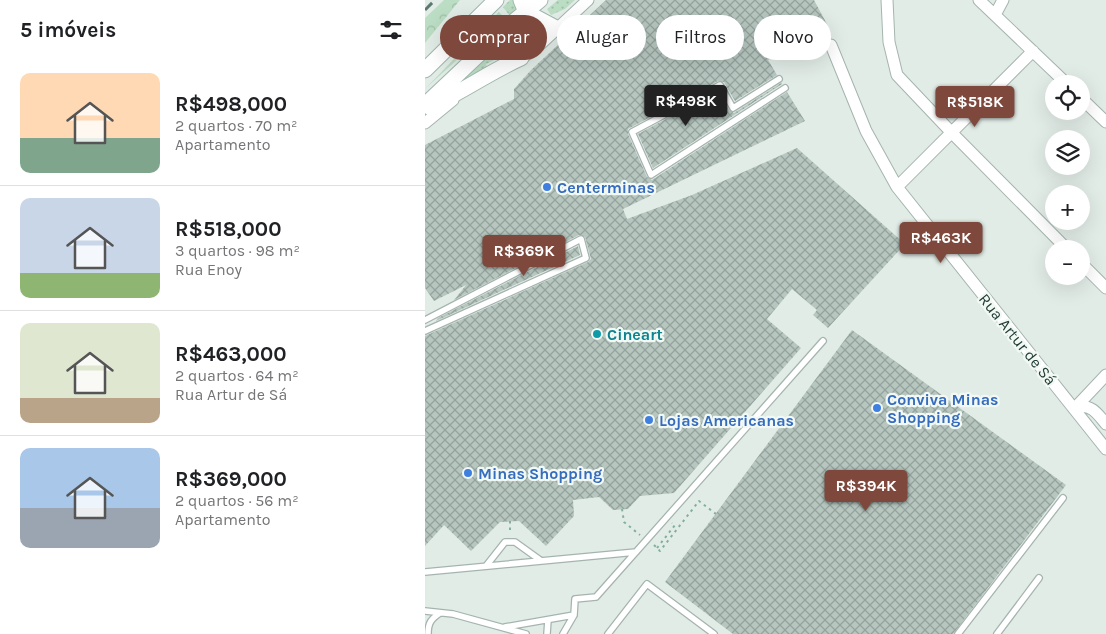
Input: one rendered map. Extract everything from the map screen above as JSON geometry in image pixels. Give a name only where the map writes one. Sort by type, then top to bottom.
[{"type":"main road","points":[[425,70],[496,0]]},
{"type":"main road","points":[[425,105],[523,6],[540,0]]},
{"type":"main road","points":[[523,6],[556,28]]},
{"type":"main road","points":[[425,109],[452,96],[490,72],[517,60]]},
{"type":"street","points":[[547,37],[588,0]]},
{"type":"street","points":[[887,0],[889,42],[897,75],[951,133],[1058,240]]},
{"type":"street","points":[[979,0],[1058,75]]},
{"type":"street","points":[[995,15],[1003,0]]},
{"type":"street","name":"Rua Artur de Sá","points":[[831,45],[866,131],[897,187],[1075,407],[1106,449]]},
{"type":"street","points":[[897,187],[1033,50]]},
{"type":"street","points":[[425,123],[454,99],[518,60]]},
{"type":"street","points":[[1090,107],[1106,122]]},
{"type":"street","points":[[1090,272],[1106,288]]},
{"type":"street","points":[[1075,407],[1106,375]]},
{"type":"street","name":"Rua Artur de Sá","points":[[1075,407],[1085,405],[1095,410],[1106,424]]},
{"type":"lane","points":[[779,79],[733,108],[720,85],[632,132],[651,175],[785,88]]},
{"type":"lane","points":[[425,320],[581,239],[587,258],[425,331]]},
{"type":"lane","points":[[563,634],[574,615],[575,599],[596,597],[823,341]]},
{"type":"lane","points":[[958,634],[1063,498]]},
{"type":"lane","points":[[486,566],[505,542],[515,542],[540,560]]},
{"type":"lane","points":[[425,572],[635,552]]},
{"type":"lane","points":[[997,634],[1039,578]]},
{"type":"lane","points":[[608,634],[647,584],[714,634]]},
{"type":"lane","points":[[425,611],[440,612],[526,634]]},
{"type":"lane","points":[[428,634],[428,626],[432,618],[440,612]]},
{"type":"lane","points":[[503,628],[574,615]]},
{"type":"lane","points":[[547,634],[548,620]]},
{"type":"path","points":[[622,509],[624,522],[660,551],[699,501],[715,514]]},
{"type":"path","points":[[510,521],[510,542]]},
{"type":"path","points":[[651,534],[659,540],[672,523],[675,525],[657,548]]},
{"type":"green space","points":[[444,0],[460,0],[448,15],[440,15],[440,25],[425,43],[425,18]]},
{"type":"green space","points":[[510,0],[515,0],[516,11],[511,15],[503,7]]},
{"type":"green space","points":[[558,0],[575,0],[565,9],[551,15],[547,9]]},
{"type":"green space","points":[[453,60],[457,60],[425,89]]},
{"type":"green space","points":[[484,60],[494,60],[486,64],[487,68],[450,91]]},
{"type":"building","points":[[606,0],[814,0],[822,15],[754,15],[754,60],[768,60],[777,75],[735,101],[724,82],[718,81],[628,129],[628,134],[647,177],[652,180],[787,92],[805,121],[623,209],[627,219],[692,195],[797,148],[905,244],[828,328],[813,315],[817,310],[792,289],[767,319],[801,348],[674,493],[640,496],[628,509],[613,510],[599,497],[573,500],[574,516],[546,546],[519,521],[500,522],[471,551],[444,525],[425,546],[425,336],[591,259],[585,237],[579,235],[454,300],[466,285],[434,301],[425,288],[425,145],[514,99],[514,89],[542,60],[547,60],[547,55],[557,46],[557,60],[646,60],[646,15],[590,15]]},
{"type":"building","points":[[781,83],[653,168],[638,134],[718,91],[729,110],[734,113]]},
{"type":"building","points":[[578,246],[580,255],[436,321],[438,318]]},
{"type":"building","name":"Conviva Minas Shopping","points":[[852,330],[1066,485],[953,634],[733,634],[665,582]]},
{"type":"railway","points":[[425,10],[435,0]]},
{"type":"place","name":"Centerminas","points":[[547,187]]},
{"type":"place","name":"Cineart","points":[[597,334]]},
{"type":"place","name":"Conviva Minas Shopping","points":[[877,408]]},
{"type":"place","name":"Lojas Americanas","points":[[649,420]]},
{"type":"place","name":"Minas Shopping","points":[[468,473]]}]
